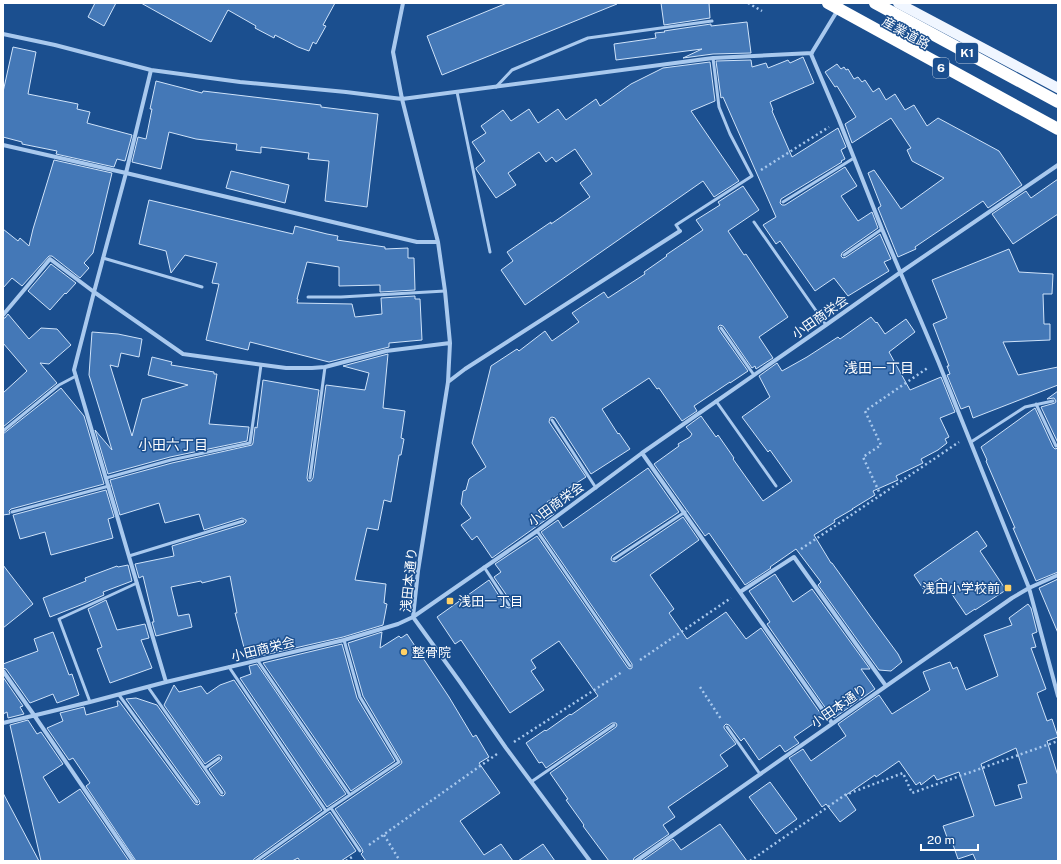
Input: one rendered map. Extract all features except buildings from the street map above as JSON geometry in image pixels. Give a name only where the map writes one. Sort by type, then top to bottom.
[{"type":"highway","name":"K1","points":[[875,3],[1058,102]]},
{"type":"highway","name":"K1","points":[[836,5],[1058,128]]},
{"type":"main road","name":"産業道路","points":[[824,3],[836,5],[1058,132]]},
{"type":"main road","name":"産業道路","points":[[898,3],[1058,88]]},
{"type":"street","name":"浅田本通り","points":[[403,3],[392,52],[402,99],[438,242],[450,343],[448,382],[418,571],[413,617],[506,748],[590,861]]},
{"type":"street","points":[[836,5],[812,54],[855,157],[882,229],[971,442],[1029,588],[1058,696]]},
{"type":"street","points":[[3,34],[56,45],[152,70],[240,82],[402,99],[713,58],[812,54]]},
{"type":"street","points":[[152,70],[74,370],[166,682]]},
{"type":"street","points":[[3,145],[417,242],[438,242]]},
{"type":"street","name":"小田商栄会","points":[[3,723],[166,682],[344,640],[398,624],[413,617],[537,531],[642,453],[716,401],[1058,165]]},
{"type":"street","points":[[448,382],[465,369],[680,231]]},
{"type":"street","points":[[3,315],[50,259],[94,292],[183,354],[286,368],[312,368],[325,367],[386,350],[450,343]]},
{"type":"street","points":[[642,453],[832,723]]},
{"type":"street","points":[[740,592],[794,557],[886,686]]},
{"type":"street","name":"小田本通り","points":[[636,861],[1012,598],[1029,588],[1058,575]]},
{"type":"street","points":[[3,671],[133,861]]},
{"type":"lane","points":[[496,87],[512,70],[588,38],[712,21]]},
{"type":"lane","points":[[680,231],[676,226],[752,176],[730,134],[719,107],[713,58]]},
{"type":"lane","points":[[457,92],[490,252]]},
{"type":"lane","points":[[783,202],[855,157]]},
{"type":"lane","points":[[754,222],[826,325]]},
{"type":"lane","points":[[844,254],[882,229]]},
{"type":"lane","points":[[103,258],[202,287]]},
{"type":"lane","points":[[308,297],[341,297],[445,291]]},
{"type":"lane","points":[[721,328],[754,375]]},
{"type":"lane","points":[[106,478],[171,460],[250,443],[261,365]]},
{"type":"lane","points":[[310,478],[325,367]]},
{"type":"lane","points":[[3,431],[59,385],[76,376]]},
{"type":"lane","points":[[716,401],[776,486]]},
{"type":"lane","points":[[971,442],[1025,407],[1053,401]]},
{"type":"lane","points":[[1036,404],[1056,446]]},
{"type":"lane","points":[[552,420],[596,488]]},
{"type":"lane","points":[[12,512],[109,486]]},
{"type":"lane","points":[[614,559],[684,512]]},
{"type":"lane","points":[[129,556],[243,521]]},
{"type":"lane","points":[[537,531],[630,666]]},
{"type":"lane","points":[[484,567],[509,604]]},
{"type":"lane","points":[[90,702],[59,619],[137,583]]},
{"type":"lane","points":[[256,861],[326,811],[399,762],[360,697],[344,640]]},
{"type":"lane","points":[[258,661],[350,795]]},
{"type":"lane","points":[[229,668],[326,811]]},
{"type":"lane","points":[[148,687],[222,793]]},
{"type":"lane","points":[[119,695],[197,802]]},
{"type":"lane","points":[[531,782],[614,725]]},
{"type":"lane","points":[[727,727],[760,774]]},
{"type":"lane","points":[[205,768],[219,758]]},
{"type":"lane","points":[[331,808],[360,851]]},
{"type":"path","points":[[748,3],[762,11]]},
{"type":"path","points":[[752,176],[839,120]]},
{"type":"path","points":[[880,496],[863,457],[882,445],[865,411],[938,361]]},
{"type":"path","points":[[794,557],[799,550],[968,436]]},
{"type":"path","points":[[400,861],[384,835],[506,748],[740,592]]},
{"type":"path","points":[[700,687],[727,727]]},
{"type":"path","points":[[750,861],[845,795],[903,773],[912,793],[1058,741]]},
{"type":"place","name":"浅田小学校前","points":[[1008,588]]},
{"type":"place","name":"浅田一丁目","points":[[450,601]]},
{"type":"place","name":"整骨院","points":[[404,652]]},
{"type":"district","name":"浅田一丁目","points":[[879,368]]},
{"type":"district","name":"小田六丁目","points":[[173,445]]}]
